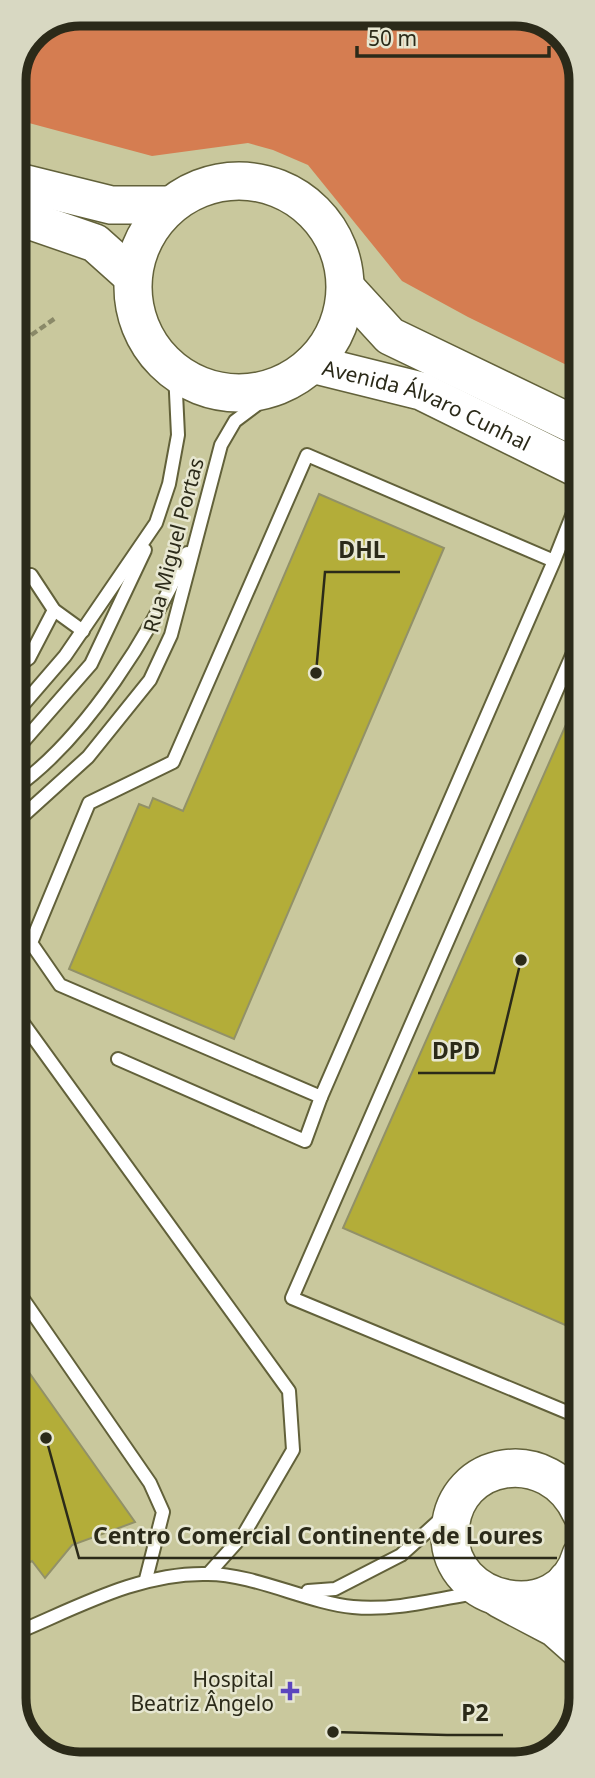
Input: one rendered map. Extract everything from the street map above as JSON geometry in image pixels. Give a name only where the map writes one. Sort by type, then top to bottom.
[{"type":"main road","points":[[234,180],[268,184],[279,189],[300,199],[325,223],[341,254],[346,288],[341,316],[330,342],[302,371],[263,390],[232,392],[202,386],[175,372],[156,353],[141,330],[134,304],[132,277],[139,250],[152,226],[170,205],[200,188],[234,180]]},
{"type":"main road","points":[[26,184],[111,205],[170,205]]},
{"type":"main road","points":[[26,219],[95,243],[132,277]]},
{"type":"main road","name":"Avenida Álvaro Cunhal","points":[[346,288],[390,336],[569,422]]},
{"type":"main road","name":"Avenida Álvaro Cunhal","points":[[302,371],[421,391],[569,464]]},
{"type":"main road","points":[[569,1471],[540,1471],[521,1467],[501,1469],[483,1476],[468,1489],[455,1509],[450,1532],[453,1555],[464,1576],[490,1595],[555,1628],[569,1640]]},
{"type":"main road","points":[[490,1595],[523,1601],[547,1595],[569,1573]]},
{"type":"lane","name":"Rua Miguel Portas","points":[[26,813],[88,757],[150,680],[171,635],[221,445],[235,421],[302,371]]},
{"type":"lane","name":"Rua Miguel Portas","points":[[26,701],[83,631],[156,523],[169,484],[178,435],[175,372]]},
{"type":"lane","points":[[321,1097],[60,985],[31,943],[89,803],[173,762],[307,454],[554,561]]},
{"type":"lane","points":[[26,780],[42,769],[117,677],[170,590],[203,517]]},
{"type":"lane","points":[[26,738],[91,664],[129,589],[156,523]]},
{"type":"lane","points":[[118,1059],[305,1142],[321,1097],[569,523]]},
{"type":"lane","points":[[31,575],[54,610],[83,631]]},
{"type":"lane","points":[[26,660],[54,610]]},
{"type":"lane","points":[[569,663],[292,1298],[569,1413]]},
{"type":"lane","points":[[26,1027],[289,1391],[293,1450],[244,1534],[209,1573]]},
{"type":"lane","points":[[26,1303],[150,1483],[163,1511],[146,1579]]},
{"type":"lane","points":[[298,1592],[335,1589],[401,1555],[433,1528],[468,1489]]},
{"type":"lane","points":[[26,1629],[146,1579],[209,1573],[298,1592],[351,1607],[394,1609],[490,1595]]},
{"type":"path","points":[[26,339],[57,317]]},
{"type":"shaded area","points":[[80,26],[518,26],[548,37],[560,50],[567,66],[569,80],[569,366],[402,281],[308,165],[248,143],[152,156],[26,122],[27,70],[35,50],[42,42],[60,30]]},
{"type":"building","points":[[319,494],[444,548],[234,1039],[69,969],[139,804],[149,808],[153,798],[183,811]]},
{"type":"building","points":[[569,718],[569,1327],[343,1228]]},
{"type":"building","points":[[26,1368],[135,1522],[72,1545],[45,1578],[32,1561],[26,1564]]},
{"type":"place","name":"DHL","points":[[316,673]]},
{"type":"place","name":"DPD","points":[[521,960]]},
{"type":"place","name":"Centro Comercial Continente de Loures","points":[[46,1438]]},
{"type":"place","name":"Hospital Beatriz Ângelo","points":[[290,1691]]},
{"type":"place","name":"P2","points":[[333,1732]]}]
